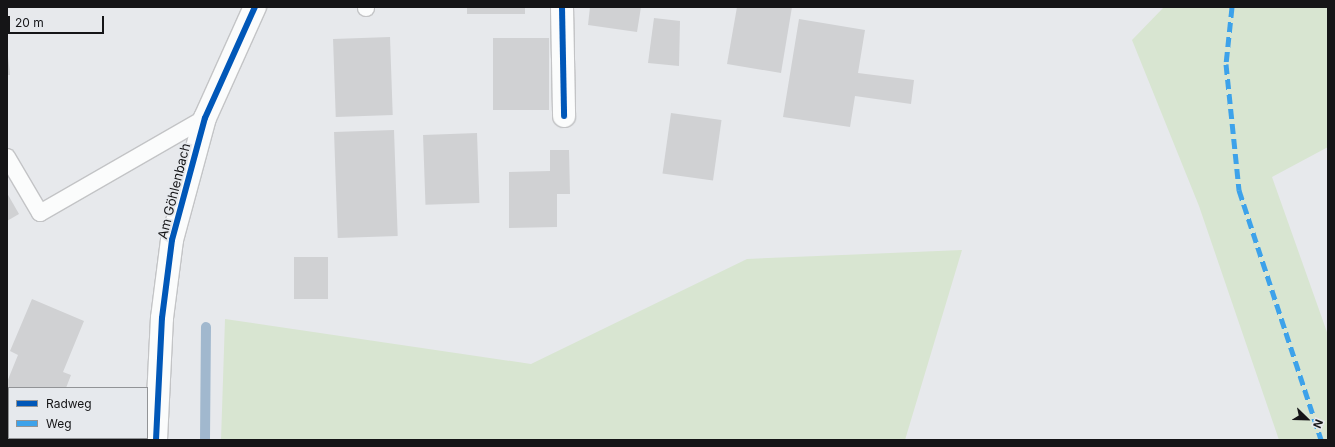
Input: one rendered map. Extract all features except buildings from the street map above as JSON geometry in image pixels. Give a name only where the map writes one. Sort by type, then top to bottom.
[{"type":"street","name":"Am Göhlenbach","points":[[156,440],[162,318],[172,240],[205,118],[255,7]]},
{"type":"street","points":[[562,7],[564,116]]},
{"type":"lane","points":[[7,157],[40,213],[205,118]]},
{"type":"green space","points":[[1164,7],[1328,7],[1328,147],[1272,177],[1328,335],[1328,440],[1279,440],[1199,206],[1132,40]]},
{"type":"green space","points":[[962,250],[905,440],[221,440],[225,319],[531,364],[747,259]]},
{"type":"waterway","points":[[205,440],[206,327]]},
{"type":"marked path","points":[[1232,7],[1226,64],[1239,190],[1321,440]]},
{"type":"cycle path","points":[[156,440],[162,318],[172,240],[205,118],[255,7]]},
{"type":"cycle path","points":[[562,7],[564,116]]}]
